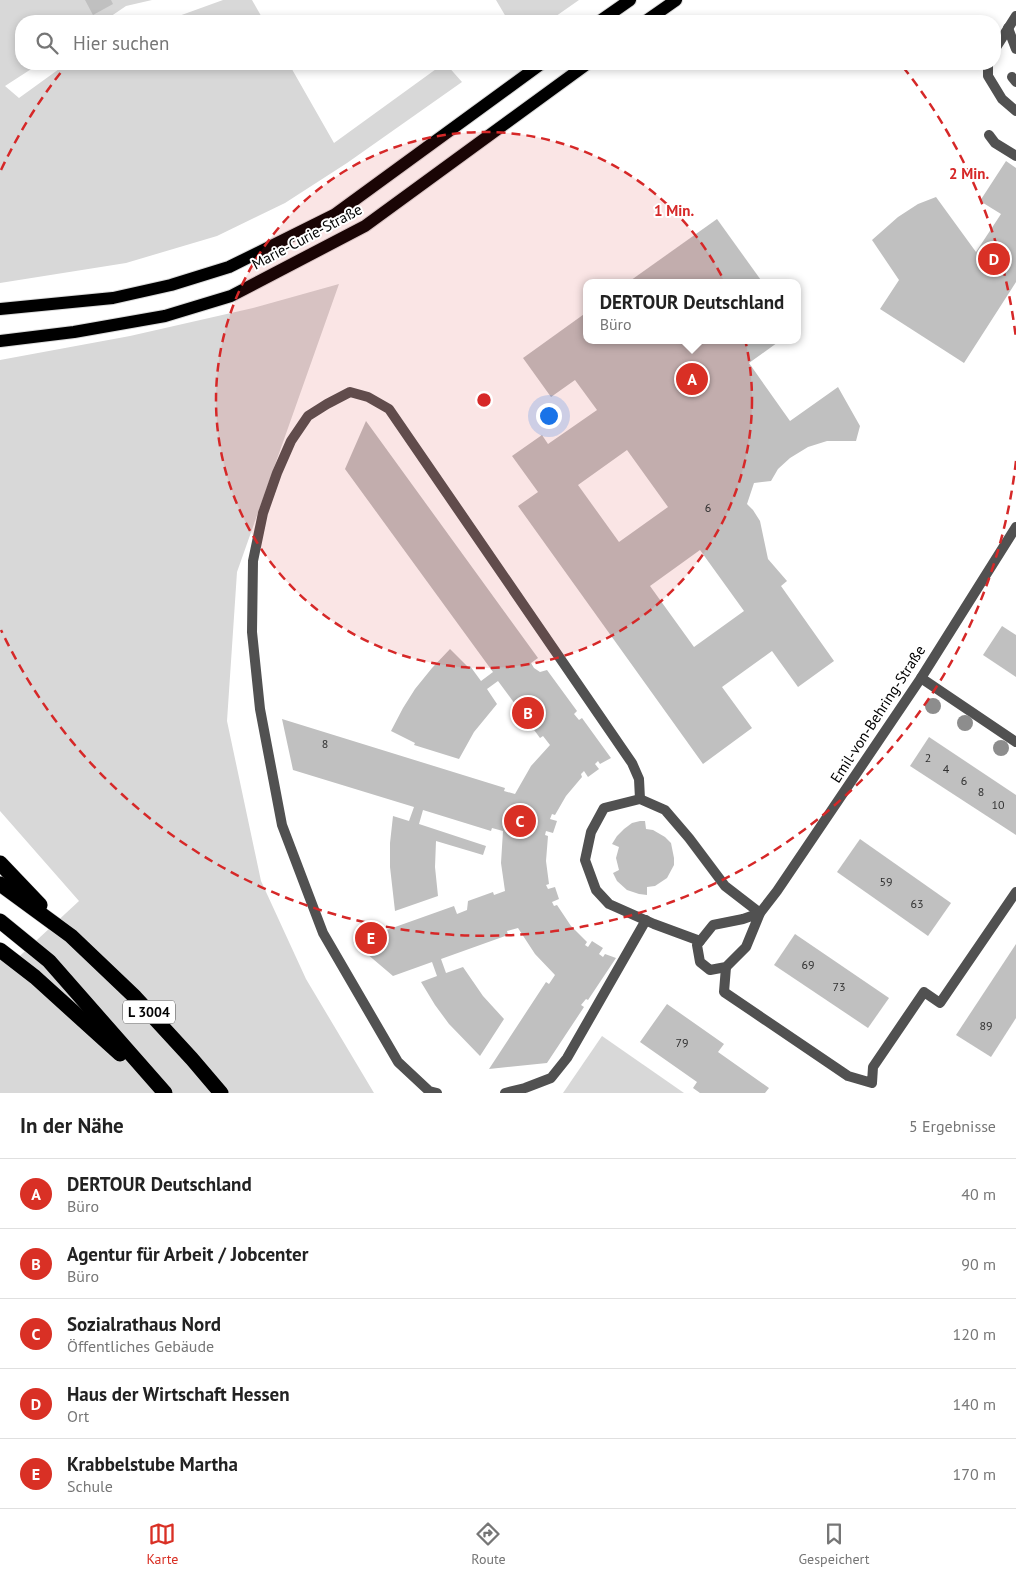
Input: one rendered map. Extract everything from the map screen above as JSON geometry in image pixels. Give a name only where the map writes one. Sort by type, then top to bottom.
[{"type":"highway","points":[[0,863],[71,936]]},
{"type":"highway","name":"L 3004","points":[[0,884],[71,936],[135,997],[221,1093]]},
{"type":"highway","name":"L 3004","points":[[0,921],[49,961],[164,1093]]},
{"type":"highway","points":[[0,950],[35,977],[164,1093]]},
{"type":"main road","points":[[609,15],[630,0]]},
{"type":"main road","points":[[655,15],[676,0]]},
{"type":"main road","name":"Marie-Curie-Straße","points":[[0,309],[113,298],[172,285],[229,266],[334,215],[533,70]]},
{"type":"main road","name":"Marie-Curie-Straße","points":[[0,341],[74,332],[165,316],[231,296],[365,226],[579,70]]},
{"type":"street","points":[[1001,39],[1016,16]]},
{"type":"street","points":[[1008,28],[1016,49]]},
{"type":"street","points":[[988,70],[988,76],[1002,99],[1016,111]]},
{"type":"street","points":[[989,135],[995,143],[1016,156]]},
{"type":"street","points":[[437,1093],[429,1091],[398,1062],[323,933],[282,825],[260,709],[252,632],[253,561],[263,513],[277,473],[291,441],[308,416],[350,392],[368,397],[389,409],[632,763],[639,779],[640,799]]},
{"type":"street","name":"Emil-von-Behring-Straße","points":[[726,967],[746,947],[760,913],[777,892],[921,678],[1016,527]]},
{"type":"street","points":[[921,678],[1016,742]]},
{"type":"street","points":[[700,941],[610,904],[596,890],[585,860],[591,832],[604,808],[640,799],[665,810],[725,886],[760,913]]},
{"type":"street","points":[[760,913],[743,919],[713,925],[697,945],[700,962],[710,970],[726,967],[724,992],[848,1076],[872,1083],[874,1067],[924,992],[940,1003],[1016,892]]},
{"type":"street","points":[[505,1093],[551,1078],[567,1058],[646,920]]},
{"type":"shaded area","points":[[0,0],[152,0],[126,6],[113,15],[15,15],[15,70],[30,70],[5,86],[19,98],[58,70],[292,70],[334,143],[435,70],[451,70],[462,82],[347,163],[285,203],[217,236],[126,263],[0,283]]},
{"type":"shaded area","points":[[223,0],[252,0],[261,15],[182,15]]},
{"type":"shaded area","points":[[496,0],[579,0],[558,15],[505,15]]},
{"type":"shaded area","points":[[339,284],[237,572],[227,721],[261,881],[306,979],[374,1093],[0,1093],[0,958],[10,965],[79,901],[0,811],[0,360],[130,336],[253,308]]},
{"type":"shaded area","points":[[602,1036],[684,1093],[563,1093]]},
{"type":"building","points":[[85,0],[111,0],[113,4],[93,15]]},
{"type":"building","points":[[1006,161],[1016,168],[1016,282],[964,363],[880,309],[899,280],[872,240],[898,217],[918,204],[936,197],[976,252],[1001,214],[980,201]]},
{"type":"building","points":[[717,219],[760,279],[633,279]]},
{"type":"building","points":[[583,315],[583,344],[775,344],[749,363],[790,421],[838,387],[860,426],[856,441],[827,441],[808,447],[790,458],[778,469],[771,481],[754,483],[747,504],[760,521],[768,559],[787,581],[781,586],[834,661],[798,687],[772,651],[722,687],[752,728],[703,764],[518,506],[538,492],[512,456],[542,435],[548,444],[597,410],[575,380],[551,397],[523,358]],"holes":[[[627,450],[668,507],[619,542],[578,485]],[[700,550],[744,611],[694,647],[650,586]]]},
{"type":"building","points":[[366,421],[538,658],[531,663],[534,668],[540,672],[547,670],[577,711],[574,714],[579,720],[582,718],[611,758],[600,764],[598,761],[595,764],[599,769],[588,777],[584,771],[581,774],[582,777],[566,796],[555,815],[552,814],[550,819],[557,821],[553,833],[546,831],[545,835],[548,836],[546,861],[549,884],[546,885],[548,889],[555,887],[559,899],[552,902],[554,906],[557,905],[571,926],[587,942],[585,945],[588,947],[592,941],[603,948],[599,954],[603,957],[605,954],[616,958],[588,1000],[586,999],[581,1005],[584,1007],[547,1063],[489,1069],[546,982],[549,984],[555,975],[535,954],[518,928],[507,931],[508,935],[441,959],[446,973],[463,967],[483,996],[504,1019],[480,1056],[449,1024],[421,982],[437,976],[432,962],[393,976],[353,942],[454,906],[457,914],[467,910],[468,901],[493,892],[494,895],[505,891],[501,863],[503,831],[492,828],[491,831],[423,810],[419,824],[486,846],[483,855],[436,841],[435,867],[438,896],[395,911],[390,867],[393,816],[409,821],[414,807],[293,770],[282,719],[505,788],[504,791],[515,794],[531,766],[550,745],[543,736],[540,738],[498,681],[487,689],[497,704],[474,732],[459,759],[414,745],[415,743],[391,731],[415,689],[450,649],[469,668],[470,666],[481,681],[493,672],[345,469]]},
{"type":"building","points":[[1002,626],[1016,635],[1016,677],[983,655]]},
{"type":"building","points":[[929,737],[1016,795],[1016,835],[910,766]]},
{"type":"building","points":[[645,821],[646,829],[653,830],[671,843],[674,858],[674,865],[667,878],[655,886],[647,887],[647,895],[627,890],[617,881],[613,873],[619,870],[616,858],[619,847],[612,844],[624,829],[632,823]]},
{"type":"building","points":[[860,839],[951,903],[928,936],[837,872]]},
{"type":"building","points":[[795,934],[889,998],[868,1028],[774,965]]},
{"type":"building","points":[[1016,944],[1016,1018],[991,1057],[956,1035]]},
{"type":"building","points":[[667,1004],[724,1044],[718,1052],[769,1088],[765,1093],[700,1093],[693,1088],[697,1082],[640,1042]]},
{"type":"place","name":"Haus der Wirtschaft Hessen","points":[[994,259]]},
{"type":"place","name":"DERTOUR Deutschland","points":[[692,379]]},
{"type":"place","name":"Agentur für Arbeit / Jobcenter","points":[[528,713]]},
{"type":"place","name":"Sozialrathaus Nord","points":[[520,821]]},
{"type":"place","name":"Krabbelstube Martha","points":[[371,938]]}]
